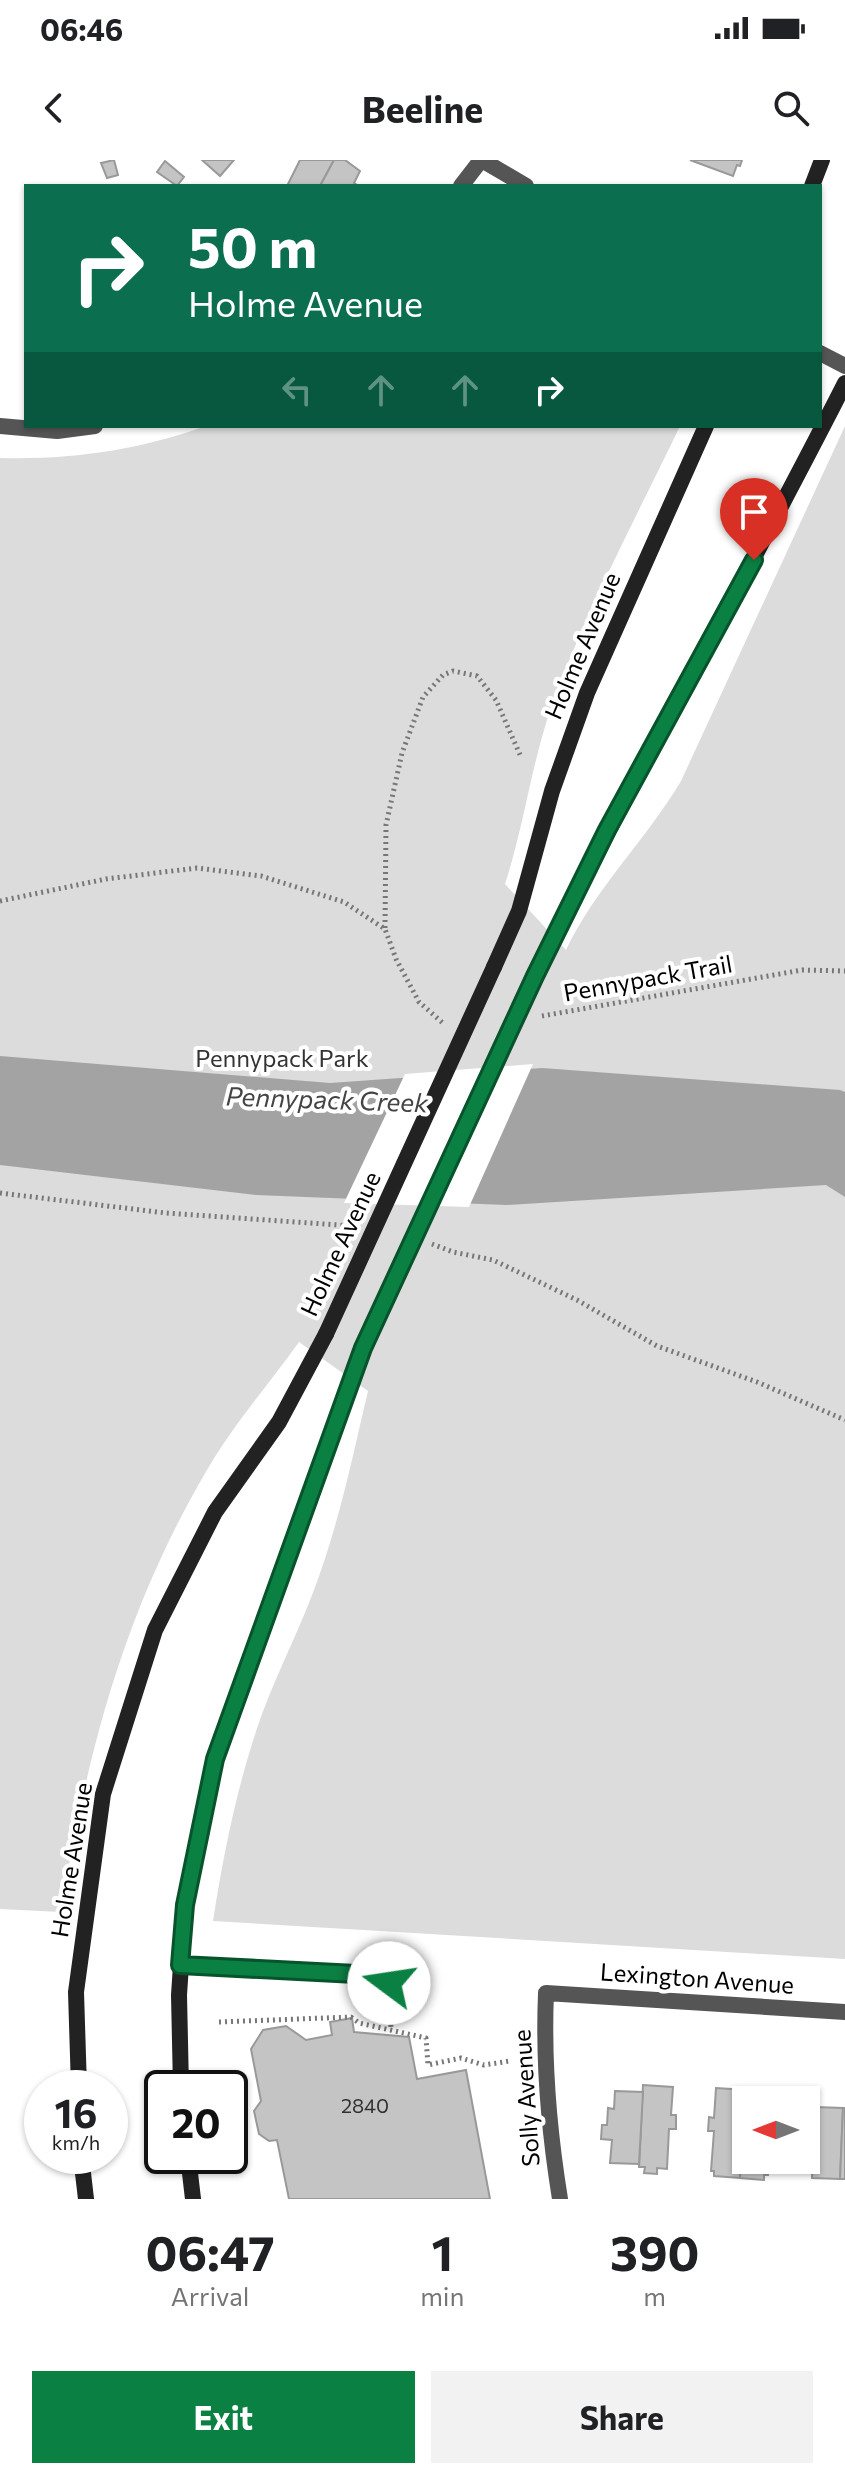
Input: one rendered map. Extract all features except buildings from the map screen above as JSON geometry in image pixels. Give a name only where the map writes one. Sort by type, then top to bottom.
[{"type":"main road","points":[[813,184],[822,160]]},
{"type":"main road","points":[[822,428],[845,383]]},
{"type":"main road","name":"Holme Avenue","points":[[78,2070],[76,1992],[103,1794],[155,1630],[215,1512],[279,1422],[326,1334],[494,967],[519,911],[552,791],[587,693],[705,428]]},
{"type":"main road","points":[[181,2070],[180,1965],[185,1905],[215,1759],[363,1348],[535,976],[607,830],[748,572],[822,428]]},
{"type":"main road","points":[[83,2174],[86,2199]]},
{"type":"main road","points":[[190,2174],[193,2199]]},
{"type":"street","points":[[463,184],[482,160],[523,184]]},
{"type":"street","points":[[822,354],[845,366]]},
{"type":"street","points":[[0,426],[57,431],[80,428]]},
{"type":"street","points":[[180,1965],[356,1974],[401,1987]]},
{"type":"street","name":"Lexington Avenue","points":[[546,1993],[845,2012]]},
{"type":"street","name":"Solly Avenue","points":[[546,1993],[545,2057],[550,2135],[560,2199]]},
{"type":"path","points":[[459,1023],[444,1024],[419,1002],[396,959],[385,929],[386,825],[402,753],[423,697],[443,675],[453,671],[477,676],[496,700],[521,757]]},
{"type":"path","points":[[0,901],[106,879],[197,868],[275,880],[344,902],[385,929]]},
{"type":"path","name":"Pennypack Trail","points":[[537,1016],[568,1014],[657,994],[802,970],[845,971]]},
{"type":"path","points":[[0,1193],[210,1217],[363,1226]]},
{"type":"path","points":[[428,1242],[453,1252],[493,1260],[577,1300],[657,1346],[757,1382],[845,1420]]},
{"type":"path","points":[[219,2022],[351,2017],[359,2023],[426,2038],[428,2065],[461,2058],[484,2065],[510,2061]]},
{"type":"green space","name":"Pennypack Park","points":[[845,426],[845,1959],[213,1921],[227,1842],[246,1765],[262,1714],[326,1556],[368,1391],[299,1342],[217,1453],[153,1576],[131,1630],[97,1739],[61,1912],[0,1909],[0,458],[104,452],[200,428],[679,428],[564,672],[544,730],[505,884],[566,950],[606,884],[681,781]]},
{"type":"water","name":"Pennypack Creek","points":[[0,1056],[330,1083],[542,1068],[840,1090],[845,1092],[845,1197],[826,1185],[506,1205],[256,1195],[0,1165]]},
{"type":"pier","points":[[533,1064],[469,1207],[344,1203],[405,1074]]},
{"type":"route","points":[[389,1983],[356,1974],[180,1965],[185,1905],[215,1759],[363,1348],[535,976],[607,830],[754,560]]}]
